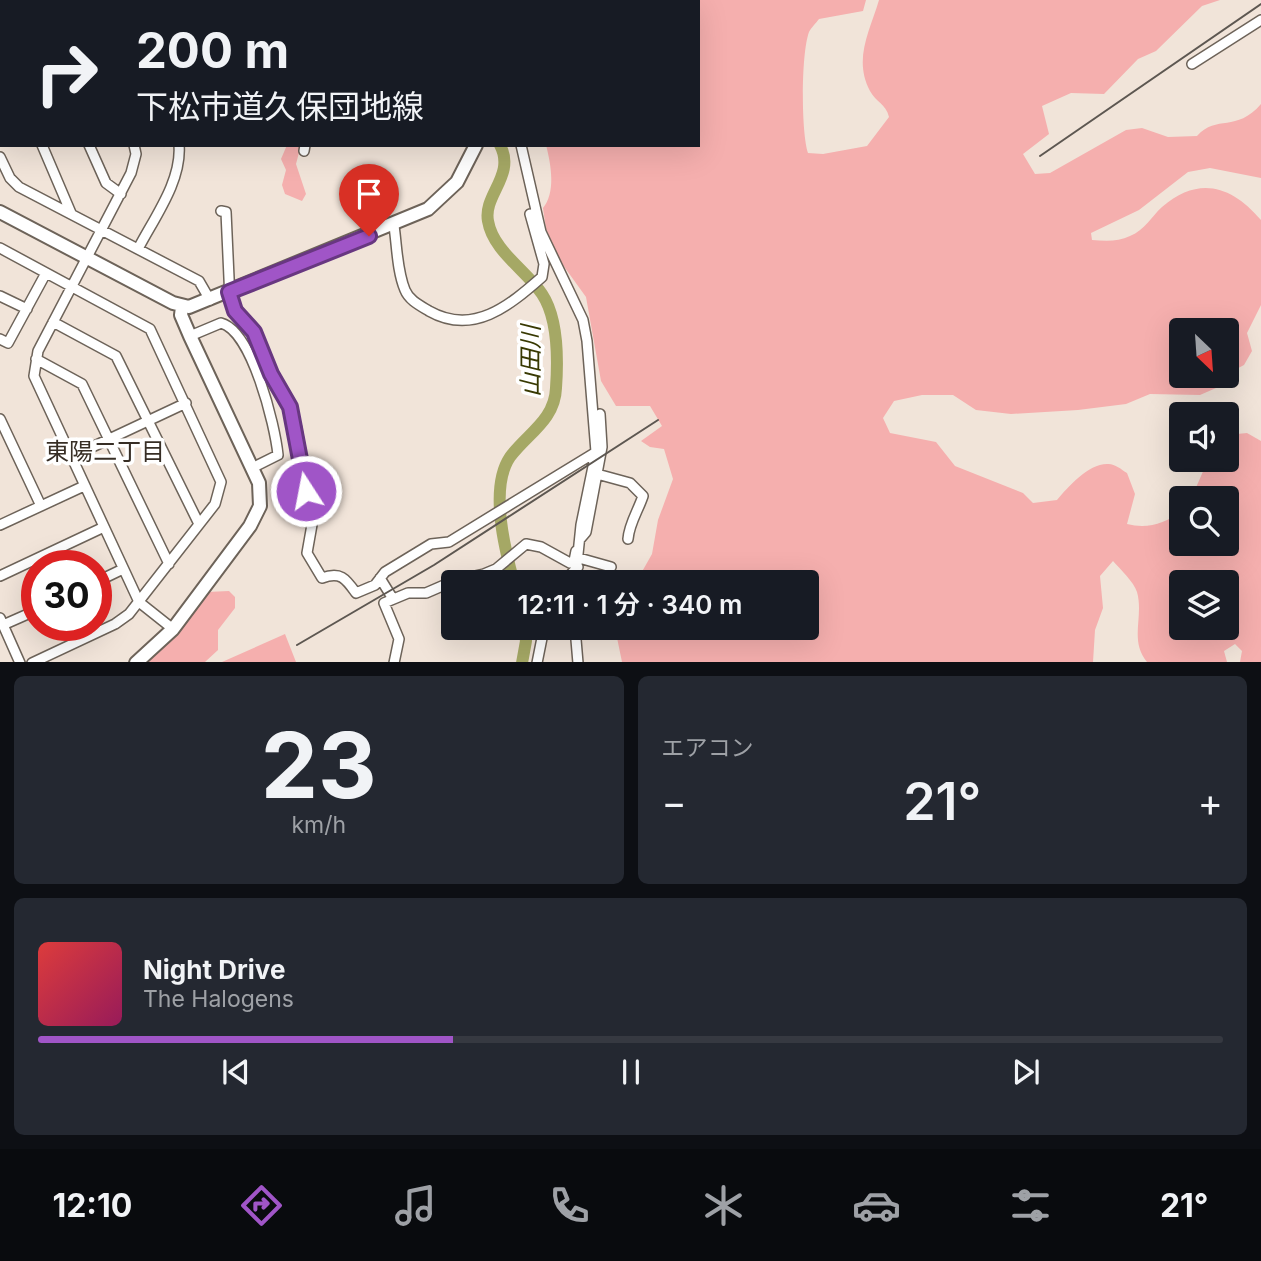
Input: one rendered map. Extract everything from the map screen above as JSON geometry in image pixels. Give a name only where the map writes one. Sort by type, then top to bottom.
[{"type":"street","points":[[1192,64],[1261,20]]},
{"type":"street","points":[[43,147],[71,213]]},
{"type":"street","points":[[90,147],[106,183],[121,194]]},
{"type":"street","points":[[134,147],[134,165],[53,322],[36,359],[34,376],[139,602],[173,629]]},
{"type":"street","points":[[138,249],[175,176],[179,147]]},
{"type":"street","points":[[0,212],[183,307],[210,300],[394,226],[429,209],[443,197],[475,147]]},
{"type":"street","points":[[521,147],[529,185],[548,250],[583,320],[596,452],[580,539],[578,570]]},
{"type":"street","points":[[0,157],[10,178],[19,187],[199,281],[210,300]]},
{"type":"street","points":[[394,226],[404,288],[409,298],[442,318],[476,321],[499,311],[540,279],[544,264],[527,201],[529,185]]},
{"type":"street","points":[[221,211],[226,212],[229,292],[235,311],[254,332],[271,374],[290,407],[313,519],[307,553],[320,575],[345,577],[356,593],[375,585],[385,572],[431,544],[449,542],[596,452]]},
{"type":"street","points":[[0,248],[150,329],[221,482],[215,503],[139,602],[115,624],[34,662]]},
{"type":"street","points":[[0,340],[8,343],[46,273]]},
{"type":"street","points":[[0,296],[27,309]]},
{"type":"street","points":[[137,662],[173,629],[256,517],[261,495],[252,468],[181,315],[183,307]]},
{"type":"street","points":[[53,322],[116,356],[199,524]]},
{"type":"street","points":[[190,336],[225,323],[244,344],[273,418],[278,455],[252,468]]},
{"type":"street","points":[[36,359],[82,384],[169,564]]},
{"type":"street","points":[[394,662],[399,639],[383,607],[384,603],[408,593],[426,593],[456,580],[484,575],[531,543],[572,563],[577,540],[586,532],[603,434],[592,392]]},
{"type":"street","points":[[71,457],[186,402]]},
{"type":"street","points":[[0,419],[41,506]]},
{"type":"street","points":[[303,475],[328,471]]},
{"type":"street","points":[[597,474],[630,483],[642,496],[636,517],[629,528],[628,539]]},
{"type":"street","points":[[1,523],[84,486]]},
{"type":"street","points":[[0,576],[104,527]]},
{"type":"street","points":[[579,563],[611,567]]},
{"type":"street","points":[[573,570],[579,563]]},
{"type":"street","points":[[112,574],[123,569]]},
{"type":"street","points":[[380,578],[393,599]]},
{"type":"street","points":[[20,662],[2,622],[21,615]]},
{"type":"street","points":[[537,662],[542,640]]},
{"type":"street","points":[[576,640],[578,662]]},
{"type":"shaded area","points":[[700,0],[866,0],[863,11],[819,19],[809,32],[803,74],[806,143],[808,153],[823,154],[867,146],[889,117],[886,109],[870,91],[863,68],[865,45],[879,0],[1220,0],[1202,6],[1156,51],[1138,59],[1104,94],[1071,93],[1042,106],[1049,134],[1023,154],[1035,174],[1050,173],[1126,130],[1142,128],[1168,137],[1197,136],[1204,129],[1243,118],[1261,104],[1261,178],[1210,168],[1188,172],[1139,210],[1091,233],[1092,240],[1111,241],[1125,238],[1140,230],[1176,197],[1202,188],[1227,193],[1250,208],[1261,220],[1261,305],[1247,333],[1252,351],[1244,365],[1239,368],[1239,318],[1169,318],[1169,388],[1216,388],[1200,395],[1150,394],[1126,404],[1011,414],[976,410],[953,395],[922,395],[894,401],[883,418],[890,433],[936,442],[955,466],[1023,493],[1033,503],[1057,500],[1086,472],[1100,465],[1115,465],[1127,473],[1135,494],[1127,524],[1142,526],[1169,519],[1169,556],[1239,556],[1239,486],[1197,486],[1203,472],[1239,472],[1239,434],[1247,433],[1261,441],[1261,662],[1240,662],[1242,651],[1235,644],[1224,651],[1227,662],[1147,662],[1139,645],[1137,592],[1113,561],[1100,576],[1103,608],[1095,630],[1093,662],[622,662],[617,640],[819,640],[819,570],[643,570],[652,554],[658,520],[673,479],[664,449],[650,447],[641,441],[662,426],[650,406],[616,406],[601,381],[586,297],[560,261],[546,229],[543,208],[550,194],[551,178],[546,147],[700,147]]},
{"type":"shaded area","points":[[286,147],[300,147],[296,164],[306,194],[302,201],[285,194],[282,185],[286,170],[281,159]]},
{"type":"shaded area","points":[[229,591],[235,597],[235,608],[218,630],[218,650],[205,662],[147,662],[207,592]]},
{"type":"shaded area","points":[[285,634],[296,662],[222,662]]},
{"type":"waterway","name":"山田川","points":[[501,147],[504,166],[488,212],[491,232],[503,251],[542,294],[551,315],[557,352],[556,388],[551,409],[510,457],[504,470],[501,519],[511,570]]},
{"type":"waterway","name":"山田川","points":[[522,662],[526,640]]},
{"type":"railway","points":[[1040,156],[1261,4]]},
{"type":"railway","points":[[297,645],[434,565],[658,420]]},
{"type":"district","name":"東陽二丁目","points":[[105,451]]},
{"type":"route","points":[[306,491],[296,425],[287,398],[271,374],[254,332],[235,311],[229,292],[369,236]]}]
